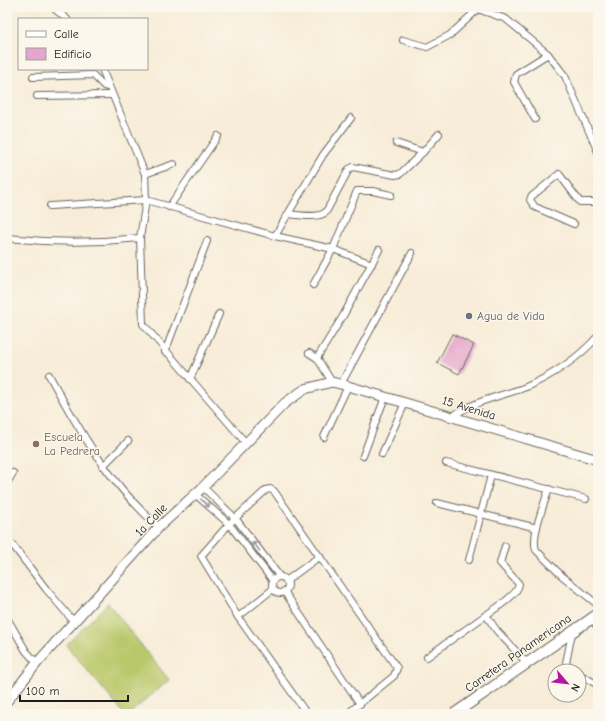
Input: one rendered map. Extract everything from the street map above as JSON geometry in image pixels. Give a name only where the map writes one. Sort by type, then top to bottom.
[{"type":"main road","name":"Carretera Panamericana","points":[[454,714],[594,617]]},
{"type":"street","points":[[52,7],[66,18]]},
{"type":"street","points":[[403,40],[427,47],[450,35],[475,8],[506,19],[548,54],[565,76],[598,152]]},
{"type":"street","points":[[535,119],[514,82],[514,78],[516,74],[548,54]]},
{"type":"street","points":[[102,70],[111,96],[145,174],[146,200],[140,238],[142,321],[145,328],[165,352],[246,443]]},
{"type":"street","points":[[33,77],[93,75],[104,86],[108,87]]},
{"type":"street","points":[[37,96],[111,96]]},
{"type":"street","points":[[275,236],[323,155],[351,118]]},
{"type":"street","points":[[288,214],[323,215],[349,169],[353,167],[396,175],[400,174],[439,134]]},
{"type":"street","points":[[169,206],[218,136]]},
{"type":"street","points":[[396,143],[423,152]]},
{"type":"street","points":[[145,174],[174,164]]},
{"type":"street","points":[[574,224],[535,207],[531,202],[531,197],[560,174],[580,202],[598,202]]},
{"type":"street","points":[[313,285],[333,249],[357,191],[373,191],[391,195]]},
{"type":"street","points":[[50,206],[146,200],[275,236],[333,249],[372,264]]},
{"type":"street","points":[[7,238],[69,243],[103,242],[140,238]]},
{"type":"street","points":[[165,352],[207,241]]},
{"type":"street","points":[[317,358],[343,316],[379,250]]},
{"type":"street","points":[[324,437],[344,385],[412,253]]},
{"type":"street","points":[[190,379],[219,314]]},
{"type":"street","points":[[453,416],[494,398],[528,386],[567,364],[598,336]]},
{"type":"street","points":[[309,353],[317,358],[332,382]]},
{"type":"street","points":[[49,374],[82,435],[114,481],[158,528]]},
{"type":"street","name":"15 Avenida","points":[[332,382],[453,416],[598,460]]},
{"type":"street","name":"1a Calle","points":[[7,701],[37,663],[75,623],[158,528],[203,487],[290,399],[305,389],[332,382]]},
{"type":"street","points":[[363,456],[385,397]]},
{"type":"street","points":[[382,454],[405,403]]},
{"type":"street","points":[[104,466],[128,441]]},
{"type":"street","points":[[446,463],[586,499]]},
{"type":"street","points":[[7,483],[13,473]]},
{"type":"street","points":[[469,560],[491,475]]},
{"type":"street","points":[[203,487],[236,519],[283,579],[287,587],[280,593],[273,589]]},
{"type":"street","points":[[307,714],[238,617],[201,556],[229,524],[266,490],[270,489],[274,491],[397,668],[397,672],[394,676],[347,714]]},
{"type":"street","points":[[549,489],[537,528],[534,546],[538,555],[598,605]]},
{"type":"street","points":[[195,494],[229,524],[273,581],[273,589]]},
{"type":"street","points":[[437,503],[537,528]]},
{"type":"street","points":[[12,544],[46,589],[75,623]]},
{"type":"street","points":[[427,656],[486,615],[519,588],[520,584],[500,563],[505,546]]},
{"type":"street","points":[[273,581],[283,579],[320,556]]},
{"type":"street","points":[[238,617],[273,589]]},
{"type":"street","points":[[284,591],[360,704]]},
{"type":"street","points":[[486,615],[497,631],[527,663]]},
{"type":"street","points":[[594,617],[598,626]]},
{"type":"street","points":[[7,618],[26,651],[37,663]]},
{"type":"street","points":[[566,663],[572,633]]},
{"type":"street","points":[[587,679],[598,685]]},
{"type":"green space","points":[[108,603],[169,680],[129,714],[124,714],[66,645]]},
{"type":"building","points":[[452,334],[474,345],[459,374],[437,363]]},
{"type":"place","name":"Agua de Vida","points":[[469,316]]},
{"type":"place","name":"Escuela La Pedrera","points":[[36,444]]}]
